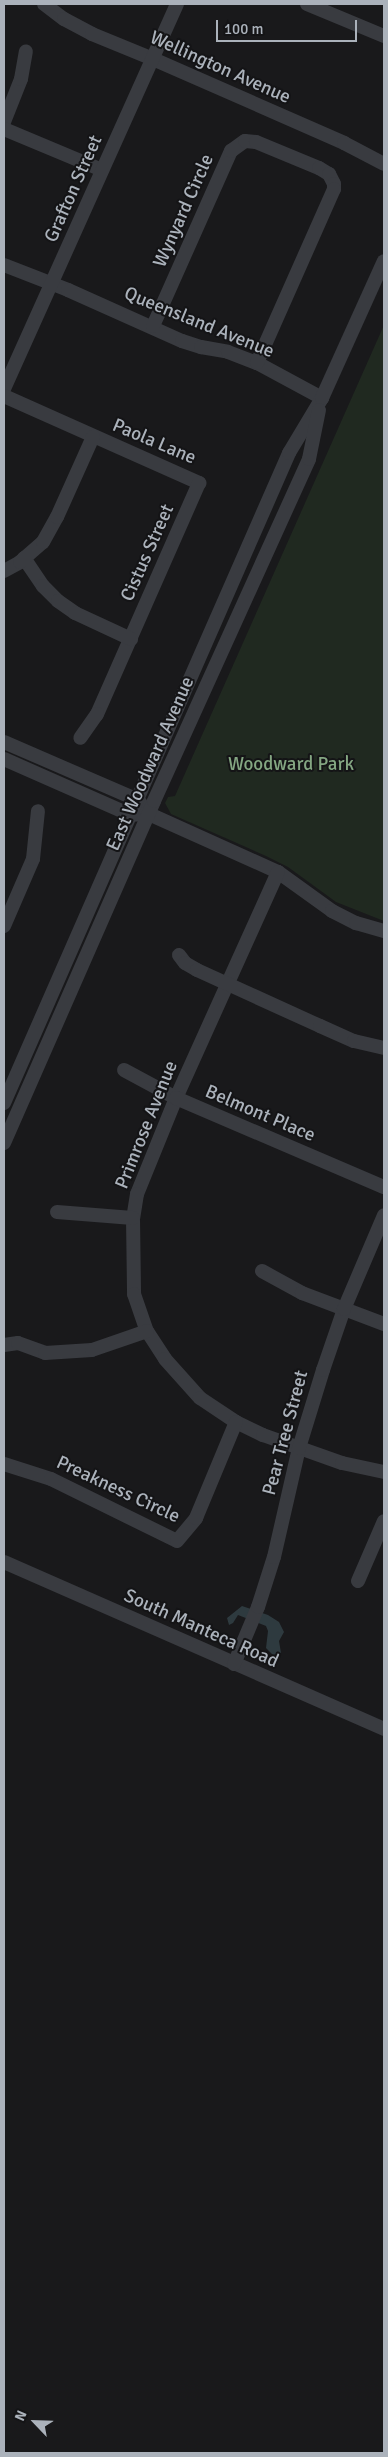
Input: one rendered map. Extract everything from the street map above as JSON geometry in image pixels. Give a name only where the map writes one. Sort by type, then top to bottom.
[{"type":"street","name":"Grafton Street","points":[[4,389],[177,4]]},
{"type":"street","points":[[307,4],[384,36]]},
{"type":"street","name":"Wellington Avenue","points":[[47,5],[64,19],[92,34],[344,143],[384,164]]},
{"type":"street","points":[[4,122],[21,79],[26,51]]},
{"type":"street","points":[[4,129],[102,170]]},
{"type":"street","name":"Wynyard Circle","points":[[153,326],[231,151],[245,141],[256,142],[319,168],[329,174],[334,184],[334,189],[257,363]]},
{"type":"street","name":"East Woodward Avenue","points":[[4,1104],[132,815],[218,611],[289,453],[322,398],[384,261]]},
{"type":"street","name":"Queensland Avenue","points":[[4,265],[153,326],[182,340],[228,352],[257,363],[322,398]]},
{"type":"street","name":"Paola Lane","points":[[4,396],[199,483]]},
{"type":"street","name":"East Woodward Avenue","points":[[4,1143],[308,459],[322,398]]},
{"type":"street","points":[[4,571],[24,558],[43,542],[57,517],[93,437]]},
{"type":"street","name":"Cistus Street","points":[[80,738],[97,714],[199,483]]},
{"type":"street","points":[[24,558],[43,586],[58,601],[75,613],[131,639]]},
{"type":"street","points":[[4,742],[138,800],[149,814]]},
{"type":"street","points":[[4,759],[132,815],[149,814],[278,872],[332,911],[356,923],[384,931]]},
{"type":"street","points":[[4,926],[33,859],[38,811]]},
{"type":"street","name":"Primrose Avenue","points":[[278,872],[176,1098],[137,1194],[133,1218],[134,1294],[147,1331],[165,1359],[200,1398],[236,1422],[299,1448],[350,1465],[384,1472]]},
{"type":"street","points":[[179,955],[191,967],[354,1041],[384,1048]]},
{"type":"street","name":"Belmont Place","points":[[124,1070],[176,1098],[384,1187]]},
{"type":"street","points":[[57,1212],[133,1218]]},
{"type":"street","name":"Pear Tree Street","points":[[234,1664],[258,1607],[274,1557],[299,1448],[344,1309],[384,1215]]},
{"type":"street","points":[[262,1271],[302,1293],[384,1324]]},
{"type":"street","points":[[4,1344],[18,1343],[45,1353],[92,1350],[147,1331]]},
{"type":"street","name":"Preakness Circle","points":[[4,1464],[60,1482],[177,1541],[196,1518],[236,1422]]},
{"type":"street","points":[[358,1582],[384,1521]]},
{"type":"street","name":"South Manteca Road","points":[[4,1562],[384,1729]]},
{"type":"green space","name":"Woodward Park","points":[[384,325],[384,921],[336,902],[288,867],[171,814],[165,803],[168,797],[175,796]]},
{"type":"shaded area","points":[[242,1606],[268,1615],[279,1622],[284,1632],[279,1641],[281,1653],[273,1655],[266,1648],[268,1631],[266,1626],[238,1615],[233,1623],[229,1625],[227,1618]]}]
